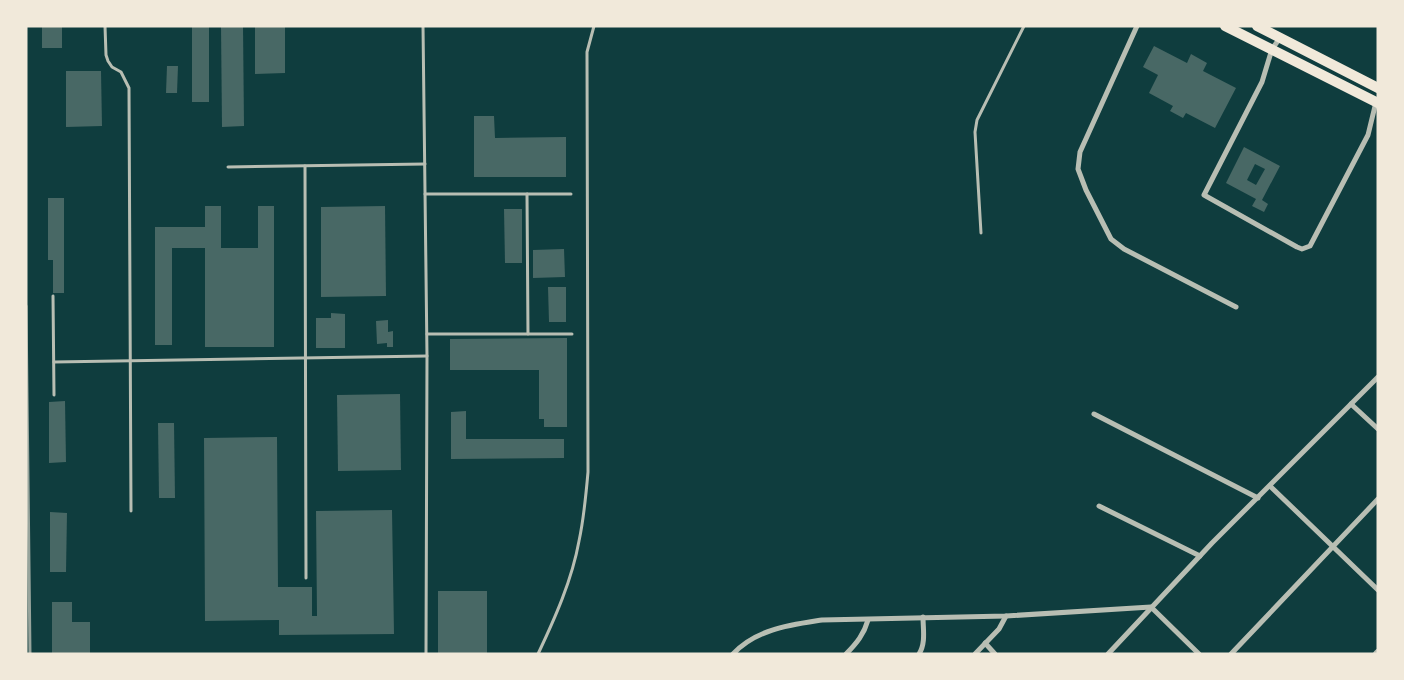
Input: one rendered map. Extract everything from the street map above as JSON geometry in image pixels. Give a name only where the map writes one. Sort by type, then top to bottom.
[{"type":"main road","points":[[1226,26],[1377,101]]},
{"type":"main road","points":[[1257,26],[1378,88]]},
{"type":"street","points":[[1137,26],[1080,152],[1078,169],[1086,190],[1111,239],[1124,248],[1236,307]]},
{"type":"street","points":[[1280,38],[1272,49],[1262,82],[1204,194],[1297,247],[1302,249],[1310,246],[1368,135],[1377,101]]},
{"type":"street","points":[[1108,654],[1309,444],[1378,377]]},
{"type":"street","points":[[1351,404],[1378,429]]},
{"type":"street","points":[[1094,414],[1258,498]]},
{"type":"street","points":[[1270,486],[1378,590]]},
{"type":"street","points":[[1231,654],[1378,499]]},
{"type":"street","points":[[1099,506],[1200,556]]},
{"type":"street","points":[[733,654],[752,638],[774,629],[822,620],[1006,616],[1151,607],[1199,654]]},
{"type":"street","points":[[975,654],[986,644],[1006,616]]},
{"type":"street","points":[[919,654],[923,644],[923,618]]},
{"type":"street","points":[[846,654],[858,642],[868,620]]},
{"type":"street","points":[[986,644],[995,654]]},
{"type":"lane","points":[[105,26],[108,61],[112,67],[121,72],[128,88],[131,511]]},
{"type":"lane","points":[[423,26],[427,334],[426,654]]},
{"type":"lane","points":[[538,654],[555,618],[568,579],[579,543],[586,500],[588,472],[587,52],[594,26]]},
{"type":"lane","points":[[981,233],[975,132],[977,120],[1024,26]]},
{"type":"lane","points":[[228,167],[425,164]]},
{"type":"lane","points":[[305,166],[306,578]]},
{"type":"lane","points":[[425,194],[570,194]]},
{"type":"lane","points":[[527,194],[528,334]]},
{"type":"lane","points":[[53,296],[54,395]]},
{"type":"lane","points":[[427,334],[572,334]]},
{"type":"lane","points":[[54,362],[427,356]]},
{"type":"building","points":[[42,26],[62,26],[62,48],[42,48]]},
{"type":"building","points":[[192,26],[209,26],[209,102],[192,102]]},
{"type":"building","points":[[221,26],[243,26],[244,126],[222,127]]},
{"type":"building","points":[[255,26],[285,26],[285,73],[255,74]]},
{"type":"building","points":[[1154,46],[1187,63],[1191,54],[1207,63],[1203,71],[1236,88],[1215,128],[1186,113],[1183,118],[1170,111],[1173,106],[1149,93],[1158,75],[1143,67]]},
{"type":"building","points":[[167,66],[178,66],[177,93],[166,93]]},
{"type":"building","points":[[66,71],[101,71],[102,126],[66,127]]},
{"type":"building","points":[[474,116],[494,116],[495,138],[566,137],[566,177],[474,177]]},
{"type":"building","points":[[1244,147],[1280,166],[1262,200],[1268,204],[1264,212],[1252,206],[1256,199],[1226,183]],"holes":[[[1255,164],[1265,169],[1256,185],[1247,180]]]},
{"type":"building","points":[[48,198],[64,198],[64,293],[53,293],[53,260],[48,260]]},
{"type":"building","points":[[205,206],[221,206],[221,248],[258,248],[258,206],[274,206],[274,347],[205,347],[205,248],[172,248],[172,345],[155,345],[155,227],[205,227]]},
{"type":"building","points":[[385,206],[386,296],[321,297],[321,207]]},
{"type":"building","points":[[504,209],[522,209],[522,263],[505,263]]},
{"type":"building","points":[[564,249],[565,277],[533,278],[533,250]]},
{"type":"building","points":[[548,287],[566,287],[566,322],[549,322]]},
{"type":"building","points":[[331,313],[345,314],[345,348],[316,348],[316,318],[331,318]]},
{"type":"building","points":[[388,320],[388,332],[393,331],[393,347],[387,347],[387,343],[377,344],[376,321]]},
{"type":"building","points":[[567,338],[567,427],[544,427],[544,419],[539,419],[539,370],[450,370],[450,339]]},
{"type":"building","points":[[400,394],[401,470],[338,471],[337,395]]},
{"type":"building","points":[[65,401],[66,462],[49,463],[49,402]]},
{"type":"building","points":[[466,411],[466,439],[564,439],[564,458],[451,459],[451,412]]},
{"type":"building","points":[[158,423],[174,423],[175,498],[159,498]]},
{"type":"building","points":[[277,437],[278,587],[312,587],[312,616],[317,616],[316,511],[392,510],[394,634],[279,635],[279,620],[205,621],[204,438]]},
{"type":"building","points":[[50,512],[67,513],[66,572],[50,572]]},
{"type":"building","points":[[438,591],[487,591],[487,654],[438,654]]},
{"type":"building","points":[[52,602],[72,602],[72,622],[90,622],[90,654],[52,654]]},
{"type":"railway","points":[[26,306],[30,654]]}]
